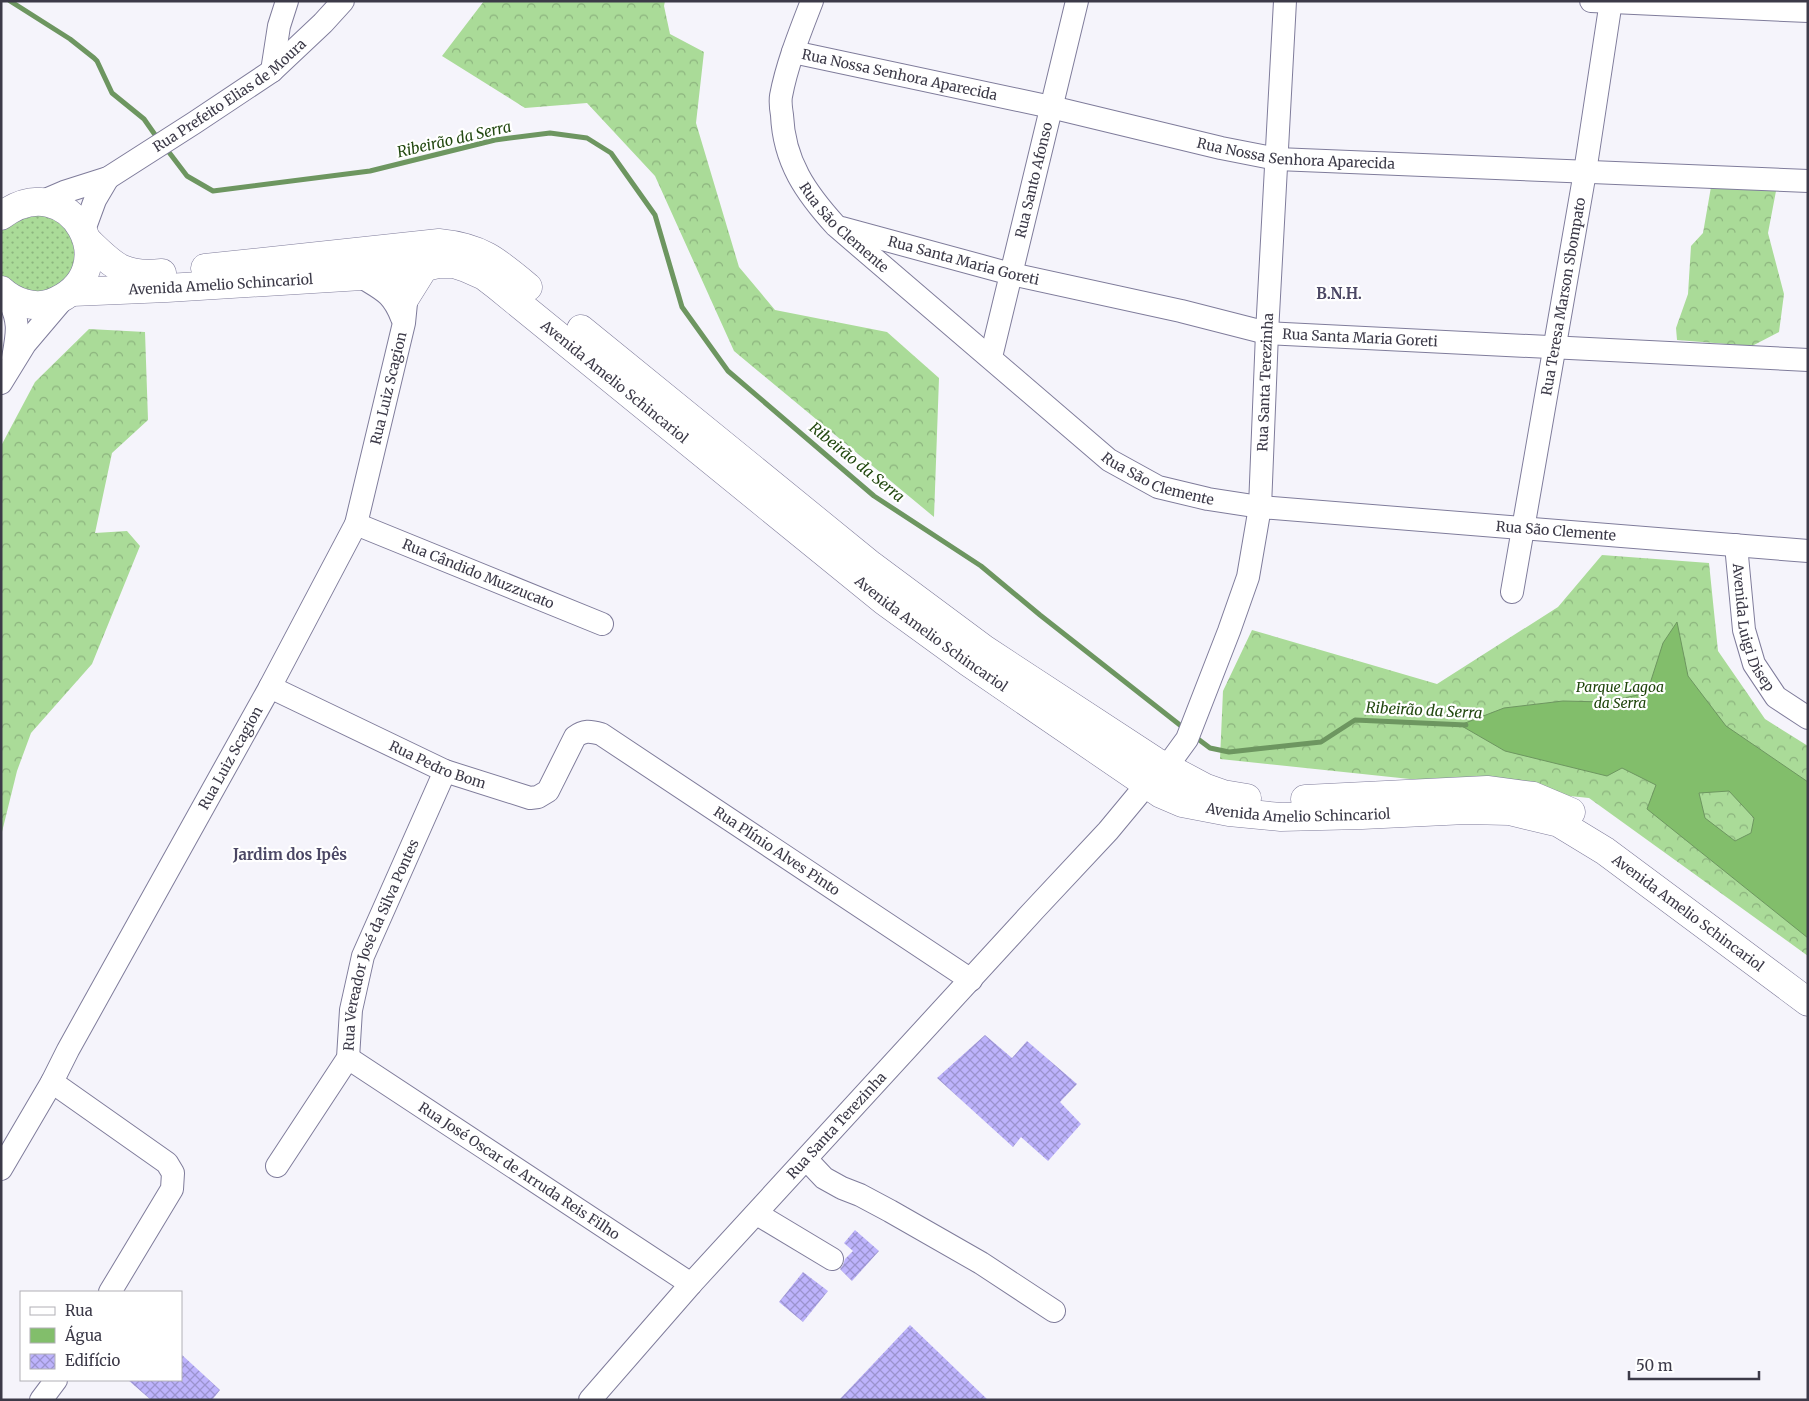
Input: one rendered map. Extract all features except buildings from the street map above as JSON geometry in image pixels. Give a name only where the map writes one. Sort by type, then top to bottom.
[{"type":"main road","points":[[1,216],[12,207],[24,202]]},
{"type":"main road","name":"Avenida Amelio Schincariol","points":[[24,202],[55,204],[67,210],[111,263],[121,269],[137,273],[150,274],[363,263],[401,298],[425,266],[454,264],[466,268],[490,281],[884,601],[968,662],[1173,761]]},
{"type":"main road","points":[[68,295],[81,281],[87,268],[89,255],[86,235]]},
{"type":"main road","name":"Avenida Amelio Schincariol","points":[[3,293],[29,304],[47,304],[68,295],[167,288],[363,263],[439,243],[475,250],[492,258],[922,605],[984,649],[1173,761],[1206,788],[1223,794],[1276,800],[1487,790],[1533,796],[1581,816],[1622,842],[1808,981]]},
{"type":"main road","name":"Avenida Amelio Schincariol","points":[[1173,761],[1182,803],[1219,811],[1281,817],[1466,810],[1509,811],[1559,823],[1605,851],[1808,1002]]},
{"type":"street","points":[[272,71],[279,26],[287,1]]},
{"type":"street","name":"Rua Prefeito Elias de Moura","points":[[24,202],[64,192],[112,176],[272,71],[323,23],[343,1]]},
{"type":"street","name":"Rua São Clemente","points":[[812,1],[793,52],[781,98],[782,133],[796,173],[817,204],[836,226],[1109,460],[1158,487],[1208,499],[1260,507],[1808,551]]},
{"type":"street","name":"Rua Santo Afonso","points":[[991,357],[1077,1]]},
{"type":"street","name":"Rua Santa Terezinha","points":[[590,1400],[691,1284],[1173,761],[1248,577],[1260,507],[1267,333],[1285,1]]},
{"type":"street","points":[[1605,2],[1808,11]]},
{"type":"street","name":"Rua Teresa Marson Sbompato","points":[[1512,592],[1584,172],[1605,2]]},
{"type":"street","name":"Rua Nossa Senhora Aparecida","points":[[793,52],[1052,107],[1221,148],[1277,159],[1808,181]]},
{"type":"street","name":"Rua Prefeito Elias de Moura","points":[[86,235],[95,200],[112,176]]},
{"type":"street","name":"Rua Santa Maria Goreti","points":[[836,226],[1011,274],[1181,311],[1267,333],[1808,360]]},
{"type":"street","points":[[363,263],[397,304],[401,298]]},
{"type":"street","points":[[3,293],[16,313],[18,329],[6,373]]},
{"type":"street","points":[[6,373],[40,325],[68,295]]},
{"type":"street","name":"Rua Luiz Scagion","points":[[1,1169],[52,1082],[72,1041],[270,686],[356,524],[401,298]]},
{"type":"street","name":"Rua Cândido Muzzucato","points":[[356,524],[602,624]]},
{"type":"street","name":"Avenida Luigi Disep","points":[[1736,545],[1744,630],[1754,664],[1776,697],[1808,718]]},
{"type":"street","name":"Rua Pedro Bom","points":[[270,686],[446,771],[530,798],[538,797],[548,790],[576,737],[582,732]]},
{"type":"street","name":"Rua Plínio Alves Pinto","points":[[582,732],[590,731],[601,734],[971,980]]},
{"type":"street","name":"Rua Vereador José da Silva Pontes","points":[[277,1166],[348,1058],[351,1010],[363,956],[446,771]]},
{"type":"street","name":"Rua José Oscar de Arruda Reis Filho","points":[[348,1058],[691,1284]]},
{"type":"street","points":[[52,1082],[167,1162],[173,1173],[172,1189],[111,1291]]},
{"type":"street","points":[[806,1160],[824,1178],[890,1212],[987,1267],[1054,1311]]},
{"type":"street","points":[[757,1214],[832,1259]]},
{"type":"street","points":[[41,1400],[55,1381]]},
{"type":"green space","points":[[484,1],[665,1],[664,6],[670,34],[704,52],[696,123],[739,267],[775,310],[887,332],[939,378],[934,517],[734,351],[655,176],[587,103],[525,108],[442,56]]},
{"type":"green space","points":[[1711,187],[1776,191],[1768,233],[1784,294],[1779,332],[1752,346],[1677,340],[1676,328],[1688,294],[1691,246],[1703,233]]},
{"type":"green space","points":[[24,211],[63,218],[80,254],[60,289],[30,294],[4,279],[1,274],[1,229]]},
{"type":"green space","points":[[89,329],[145,332],[148,420],[112,453],[95,533],[127,531],[140,546],[92,664],[31,733],[17,771],[1,836],[1,446],[35,382]]},
{"type":"green space","name":"Parque Lagoa da Serra","points":[[1602,555],[1709,563],[1718,651],[1765,719],[1808,746],[1808,956],[1589,798],[1220,759],[1223,691],[1252,630],[1437,684],[1558,607]]},
{"type":"water","points":[[1677,622],[1688,676],[1726,726],[1808,782],[1808,938],[1647,809],[1656,785],[1622,768],[1607,776],[1505,751],[1460,725],[1504,708],[1563,701],[1605,702],[1647,693],[1663,643]],"holes":[[[1729,791],[1754,818],[1751,833],[1735,841],[1705,818],[1699,793]]]},
{"type":"waterway","name":"Ribeirão da Serra","points":[[10,1],[70,39],[94,58],[112,93],[144,119],[158,139]]},
{"type":"waterway","name":"Ribeirão da Serra","points":[[165,147],[187,176],[213,191],[370,171],[495,140],[550,133],[587,138],[611,153],[655,215],[682,307],[728,371],[874,496],[981,566],[1185,729]]},
{"type":"waterway","name":"Ribeirão da Serra","points":[[1194,736],[1210,748],[1229,752],[1321,742],[1355,720],[1466,725]]},
{"type":"district","name":"B.N.H.","points":[[1339,293]]},
{"type":"district","name":"Jardim dos Ipês","points":[[290,854]]}]
